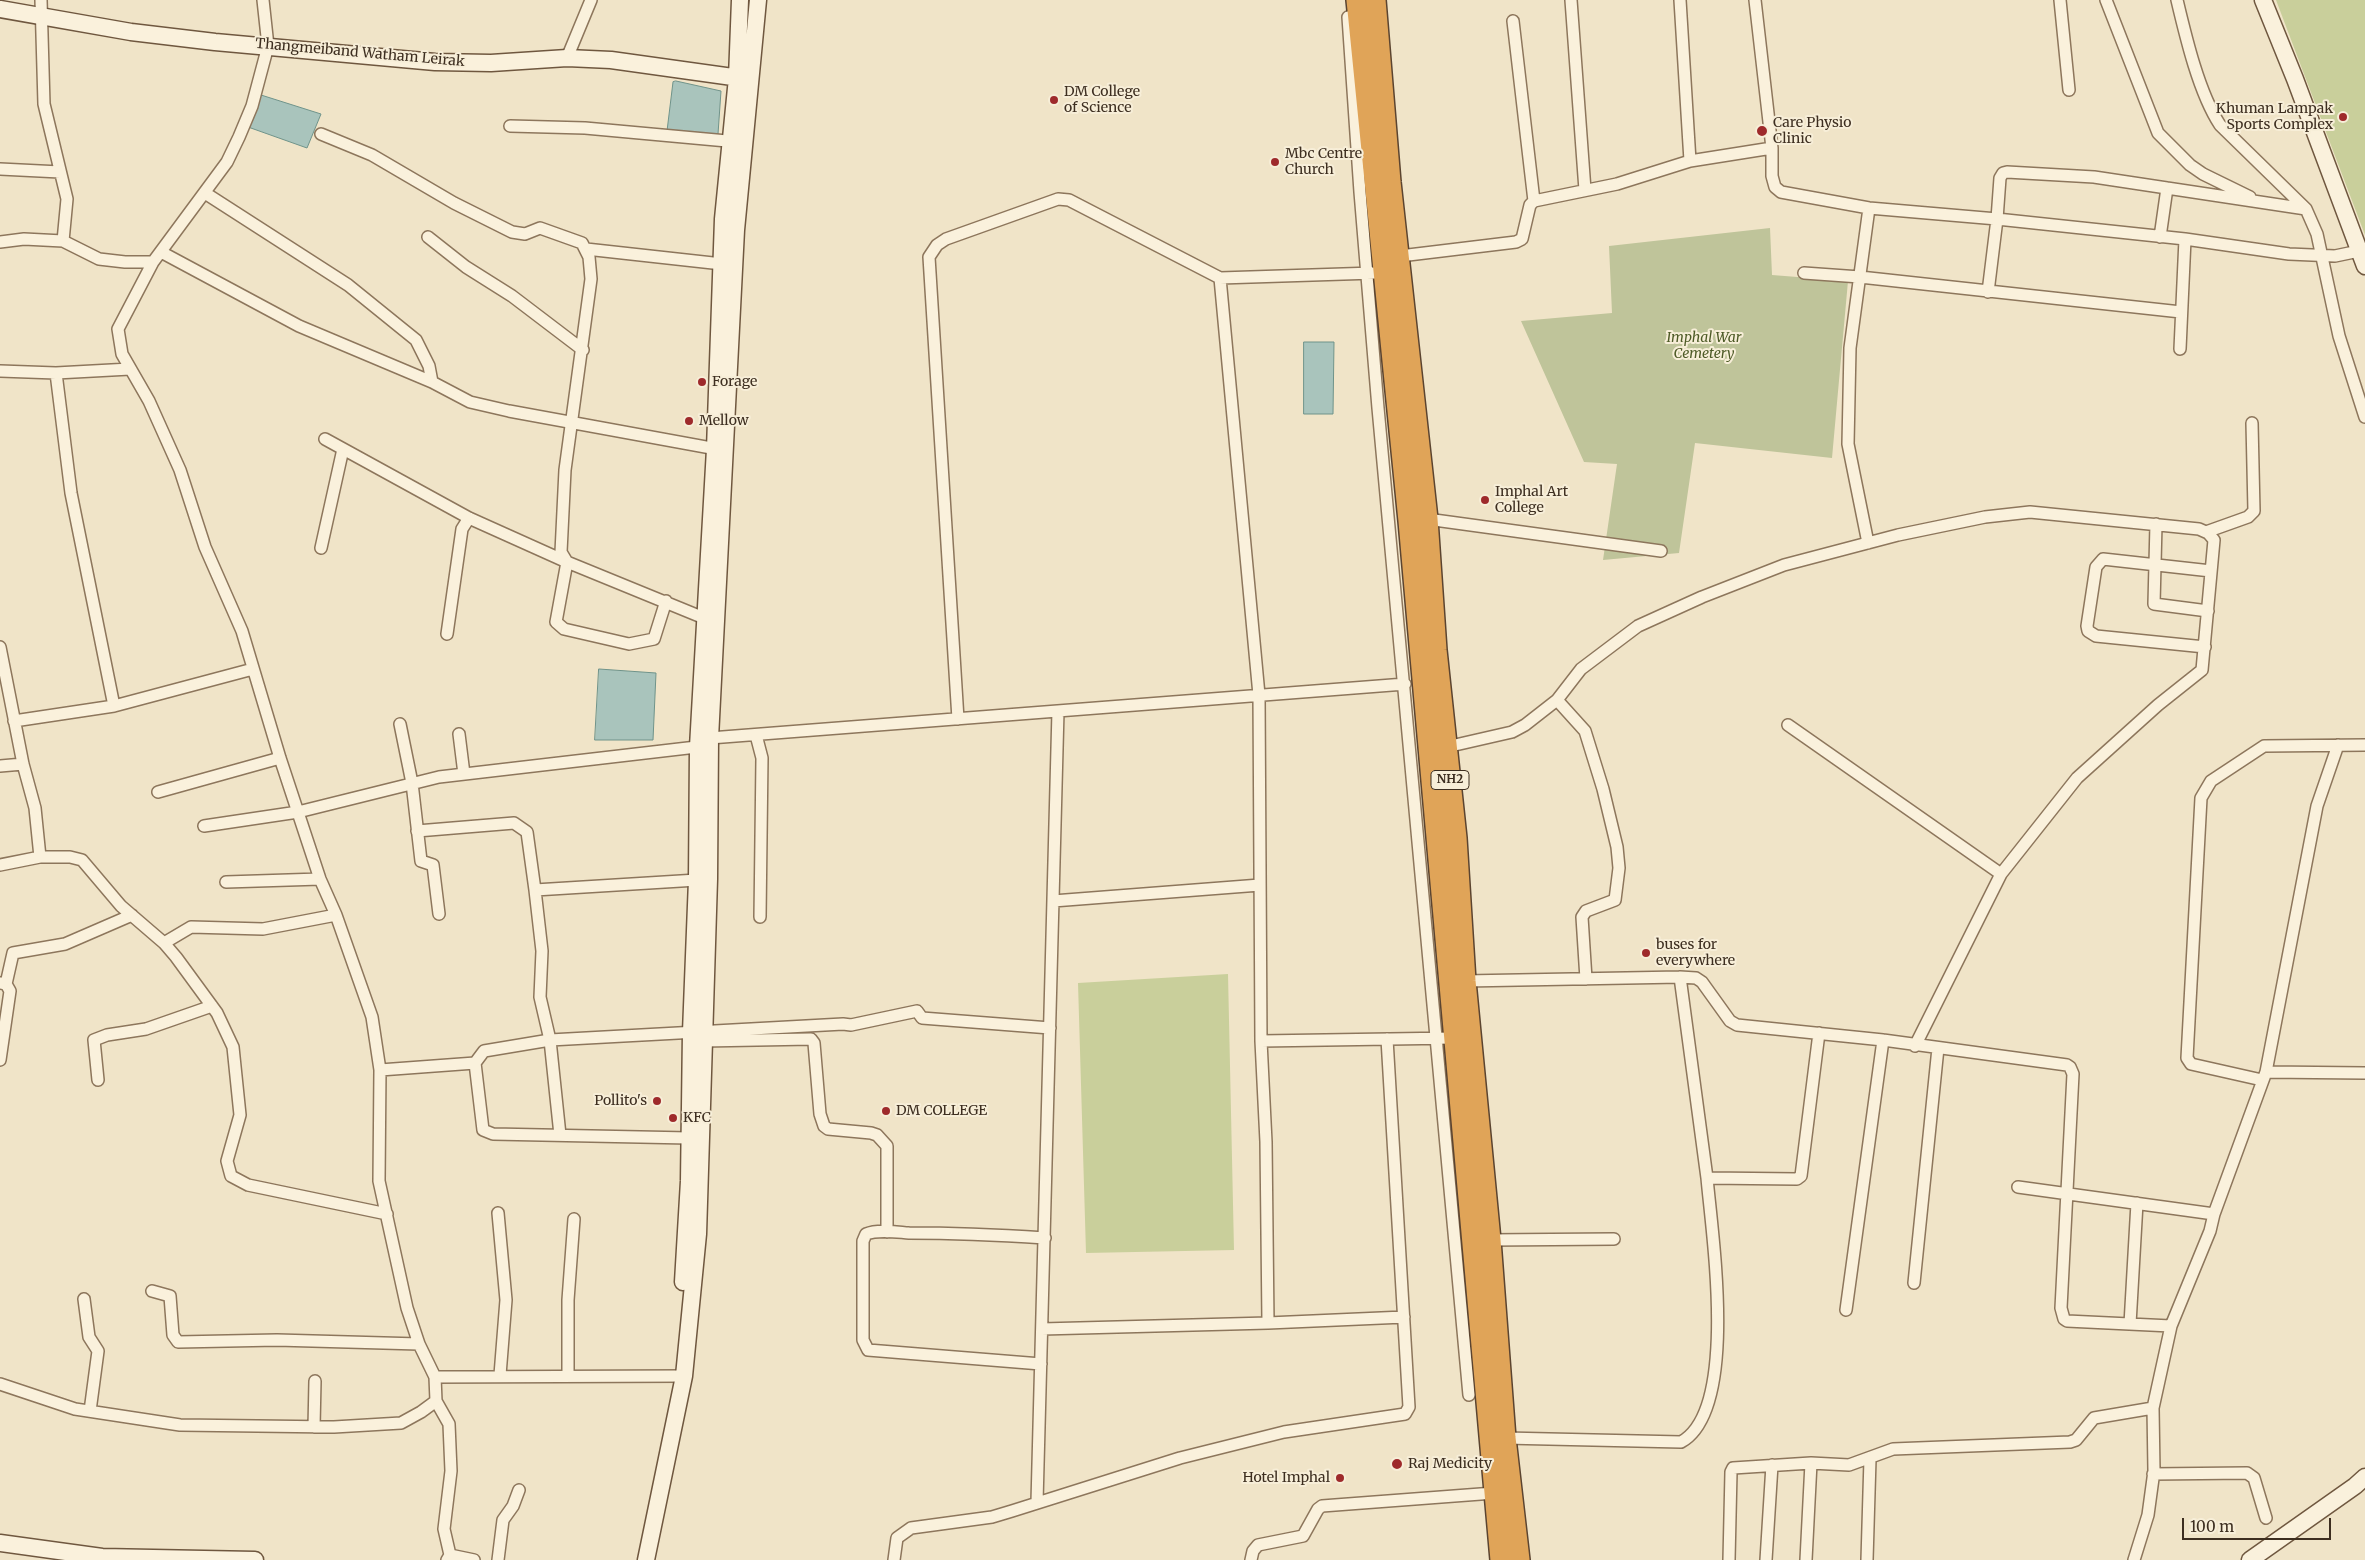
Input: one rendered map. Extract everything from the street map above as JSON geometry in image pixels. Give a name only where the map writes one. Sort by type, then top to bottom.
[{"type":"highway","name":"NH2","points":[[1357,0],[1375,273],[1438,749],[1465,981],[1494,1492],[1501,1560]]},
{"type":"highway","name":"NH2","points":[[1375,0],[1390,182],[1400,256],[1427,519],[1436,650],[1444,1038],[1474,1162],[1490,1240],[1505,1438],[1519,1560]]},
{"type":"main road","points":[[740,0],[744,79]]},
{"type":"main road","points":[[693,1233],[689,1138],[699,1035],[709,879],[704,618],[721,450],[722,264],[744,79],[758,0]]},
{"type":"main road","points":[[2263,0],[2295,79],[2362,259]]},
{"type":"main road","name":"Thangmeiband Watham Leirak","points":[[0,9],[40,8],[70,22],[176,38],[435,62],[491,63],[567,58],[639,63],[744,79]]},
{"type":"main road","points":[[646,1560],[678,1376],[693,1233],[699,1035],[697,880],[721,450],[734,275],[737,142]]},
{"type":"main road","points":[[636,1560],[678,1376]]},
{"type":"main road","points":[[2250,1560],[2365,1477]]},
{"type":"main road","points":[[0,1543],[102,1557],[254,1560]]},
{"type":"street","points":[[263,0],[268,46],[252,106],[239,137],[227,162],[153,262],[118,329],[122,354],[149,401],[180,470],[205,547],[242,631],[280,758],[320,879],[336,915],[372,1017],[380,1070],[379,1181],[407,1308],[418,1344],[435,1377],[436,1401],[449,1424],[451,1471],[444,1529],[448,1557],[474,1560]]},
{"type":"street","points":[[567,58],[591,0]]},
{"type":"street","points":[[1347,0],[1375,273],[1404,684],[1444,1038],[1469,1395]]},
{"type":"street","points":[[1571,0],[1585,190]]},
{"type":"street","points":[[1680,0],[1690,161]]},
{"type":"street","points":[[1755,0],[1772,148],[1772,176],[1781,192],[1869,208],[1997,219],[2362,259]]},
{"type":"street","points":[[2060,0],[2068,90]]},
{"type":"street","points":[[2106,0],[2158,132],[2190,165],[2203,174],[2259,202]]},
{"type":"street","points":[[2177,0],[2183,26],[2210,110],[2220,125],[2306,209],[2317,234],[2338,336],[2365,417]]},
{"type":"street","points":[[40,8],[44,104],[67,200],[64,241]]},
{"type":"street","points":[[1513,21],[1534,201]]},
{"type":"street","points":[[510,126],[585,128],[737,142]]},
{"type":"street","points":[[321,134],[372,155],[454,202],[512,232],[525,234],[540,228],[582,243],[586,249],[591,279],[583,350],[565,470],[561,544],[562,552],[567,562],[556,622],[564,629],[629,644],[654,640],[666,601]]},
{"type":"street","points":[[1400,256],[1516,242],[1522,239],[1530,205],[1534,201],[1617,184],[1690,161],[1772,148]]},
{"type":"street","points":[[0,170],[60,172]]},
{"type":"street","points":[[1988,292],[2000,178],[2003,173],[2094,177],[2306,209]]},
{"type":"street","points":[[2160,237],[2167,188]]},
{"type":"street","points":[[205,193],[348,285],[416,340],[429,366],[432,382]]},
{"type":"street","points":[[958,719],[931,303],[929,257],[932,250],[946,240],[1062,199],[1078,204],[1220,278],[1375,273]]},
{"type":"street","points":[[1868,543],[1848,444],[1850,348],[1869,208]]},
{"type":"street","points":[[428,237],[466,267],[512,296],[583,350]]},
{"type":"street","points":[[0,242],[24,239],[64,241],[99,259],[125,262],[153,262]]},
{"type":"street","points":[[2180,349],[2185,239]]},
{"type":"street","points":[[586,249],[722,264]]},
{"type":"street","points":[[161,252],[299,326],[432,382],[470,402],[488,407],[721,450]]},
{"type":"street","points":[[1804,273],[1860,277],[2181,312]]},
{"type":"street","points":[[1220,278],[1259,695],[1261,1041],[1266,1142],[1268,1323]]},
{"type":"street","points":[[0,371],[56,372],[130,368]]},
{"type":"street","points":[[56,372],[71,493],[114,706]]},
{"type":"street","points":[[2206,532],[2248,517],[2254,511],[2252,423]]},
{"type":"street","points":[[325,439],[469,518],[567,562],[704,618]]},
{"type":"street","points":[[322,548],[343,449]]},
{"type":"street","points":[[1438,749],[1512,732],[1525,725],[1556,700],[1581,670],[1638,626],[1702,597],[1784,565],[1868,543],[1985,517],[2030,512],[2156,524],[2199,529],[2206,532],[2214,540],[2204,665],[2198,675],[2158,705],[2077,778],[2000,874],[1915,1046]]},
{"type":"street","points":[[447,634],[462,529],[469,518]]},
{"type":"street","points":[[1427,519],[1661,551]]},
{"type":"street","points":[[2156,524],[2156,605],[2208,611]]},
{"type":"street","points":[[2205,647],[2096,636],[2088,631],[2087,626],[2096,567],[2100,560],[2106,558],[2211,571]]},
{"type":"street","points":[[0,647],[23,764],[36,808],[40,857]]},
{"type":"street","points":[[14,722],[114,706],[253,670]]},
{"type":"street","points":[[204,826],[298,812],[439,776],[706,744],[756,735],[1404,684]]},
{"type":"street","points":[[1556,700],[1585,731],[1604,789],[1617,847],[1619,868],[1615,900],[1586,911],[1582,918],[1586,979]]},
{"type":"street","points":[[1037,1502],[1058,711]]},
{"type":"street","points":[[400,724],[412,783],[421,861],[433,865],[439,914]]},
{"type":"street","points":[[1788,725],[2000,874]]},
{"type":"street","points":[[459,734],[464,774]]},
{"type":"street","points":[[756,735],[762,758],[760,917]]},
{"type":"street","points":[[2134,1560],[2148,1515],[2153,1474],[2153,1408],[2171,1326],[2210,1231],[2214,1214],[2264,1076],[2316,806],[2338,745]]},
{"type":"street","points":[[2365,745],[2264,746],[2211,781],[2201,798],[2187,1058],[2191,1064],[2264,1076],[2365,1073]]},
{"type":"street","points":[[158,792],[280,758]]},
{"type":"street","points":[[0,766],[23,764]]},
{"type":"street","points":[[418,831],[514,824],[527,832],[542,951],[540,997],[550,1040],[560,1135]]},
{"type":"street","points":[[0,865],[40,857],[70,857],[82,860],[121,906],[164,943],[212,1006],[233,1046],[240,1115],[227,1161],[231,1176],[248,1185],[387,1214]]},
{"type":"street","points":[[226,882],[320,879]]},
{"type":"street","points":[[535,890],[697,880]]},
{"type":"street","points":[[1053,901],[1260,885]]},
{"type":"street","points":[[0,1060],[10,991],[3,984],[13,953],[65,944],[132,915]]},
{"type":"street","points":[[164,943],[191,927],[263,930],[336,915]]},
{"type":"street","points":[[1505,1438],[1681,1442],[1690,1437],[1698,1428],[1713,1386],[1718,1348],[1718,1314],[1707,1178],[1680,977]]},
{"type":"street","points":[[1465,981],[1680,977],[1700,979],[1733,1024],[1883,1040],[2070,1067],[2073,1074],[2061,1308],[2064,1319],[2067,1321],[2171,1326]]},
{"type":"street","points":[[98,1080],[94,1040],[107,1035],[146,1029],[212,1006]]},
{"type":"street","points":[[689,1138],[492,1134],[483,1130],[475,1063],[484,1051],[550,1040],[699,1035],[843,1024],[851,1025],[917,1011],[922,1018],[1050,1028]]},
{"type":"street","points":[[1707,1178],[1797,1179],[1801,1176],[1819,1033]]},
{"type":"street","points":[[699,1035],[811,1038],[814,1044],[820,1114],[824,1126],[828,1129],[877,1135],[887,1146],[887,1232]]},
{"type":"street","points":[[1261,1041],[1444,1038]]},
{"type":"street","points":[[894,1560],[897,1538],[910,1528],[992,1517],[1180,1458],[1284,1432],[1402,1416],[1408,1411],[1387,1039]]},
{"type":"street","points":[[1846,1310],[1883,1040]]},
{"type":"street","points":[[1914,1283],[1938,1048]]},
{"type":"street","points":[[380,1070],[475,1063]]},
{"type":"street","points":[[2018,1188],[2214,1214]]},
{"type":"street","points":[[2130,1324],[2137,1203]]},
{"type":"street","points":[[498,1213],[506,1300],[500,1375]]},
{"type":"street","points":[[568,1376],[568,1300],[574,1219]]},
{"type":"street","points":[[1041,1364],[868,1350],[863,1340],[863,1241],[866,1234],[887,1232],[966,1233],[1044,1238]]},
{"type":"street","points":[[1490,1240],[1614,1239]]},
{"type":"street","points":[[152,1291],[170,1296],[173,1335],[178,1342],[277,1340],[418,1344]]},
{"type":"street","points":[[84,1300],[89,1337],[98,1351],[90,1411]]},
{"type":"street","points":[[1042,1329],[1404,1317]]},
{"type":"street","points":[[435,1377],[500,1375],[678,1376]]},
{"type":"street","points":[[314,1427],[315,1381]]},
{"type":"street","points":[[0,1384],[75,1409],[180,1425],[314,1427],[401,1423],[436,1401]]},
{"type":"street","points":[[1729,1560],[1732,1469],[1811,1463],[1849,1465],[1870,1459],[1893,1449],[2070,1442],[2076,1440],[2094,1418],[2153,1408]]},
{"type":"street","points":[[1867,1560],[1870,1459]]},
{"type":"street","points":[[1806,1560],[1811,1463]]},
{"type":"street","points":[[1766,1560],[1772,1465]]},
{"type":"street","points":[[2153,1474],[2247,1474],[2254,1478],[2266,1518]]},
{"type":"street","points":[[498,1560],[503,1520],[513,1506],[519,1490]]},
{"type":"street","points":[[1251,1560],[1253,1551],[1258,1545],[1303,1536],[1318,1509],[1322,1506],[1494,1492]]},
{"type":"green space","name":"Khuman Lampak Sports Complex","points":[[2276,0],[2365,0],[2365,235]]},
{"type":"green space","name":"Imphal War Cemetery","points":[[1770,228],[1772,275],[1848,281],[1832,458],[1695,443],[1679,553],[1603,560],[1617,464],[1584,462],[1521,321],[1612,313],[1609,246]]},
{"type":"green space","points":[[1228,974],[1234,1250],[1086,1253],[1078,983]]},
{"type":"water","points":[[676,81],[721,91],[718,134],[667,131],[673,82]]},
{"type":"water","points":[[261,95],[321,114],[307,148],[248,127]]},
{"type":"water","points":[[1304,342],[1334,342],[1333,414],[1304,414]]},
{"type":"water","points":[[599,669],[656,673],[653,740],[595,740]]},
{"type":"place","name":"DM College of Science","points":[[1054,100]]},
{"type":"place","name":"Khuman Lampak Sports Complex","points":[[2343,117]]},
{"type":"place","name":"Care Physio Clinic","points":[[1762,131]]},
{"type":"place","name":"Mbc Centre Church","points":[[1275,162]]},
{"type":"place","name":"Forage","points":[[702,382]]},
{"type":"place","name":"Mellow","points":[[689,421]]},
{"type":"place","name":"Imphal Art College","points":[[1485,500]]},
{"type":"place","name":"buses for everywhere","points":[[1646,953]]},
{"type":"place","name":"Pollito's","points":[[657,1101]]},
{"type":"place","name":"DM COLLEGE","points":[[886,1111]]},
{"type":"place","name":"KFC","points":[[673,1118]]},
{"type":"place","name":"Raj Medicity","points":[[1397,1464]]},
{"type":"place","name":"Hotel Imphal","points":[[1340,1478]]}]
